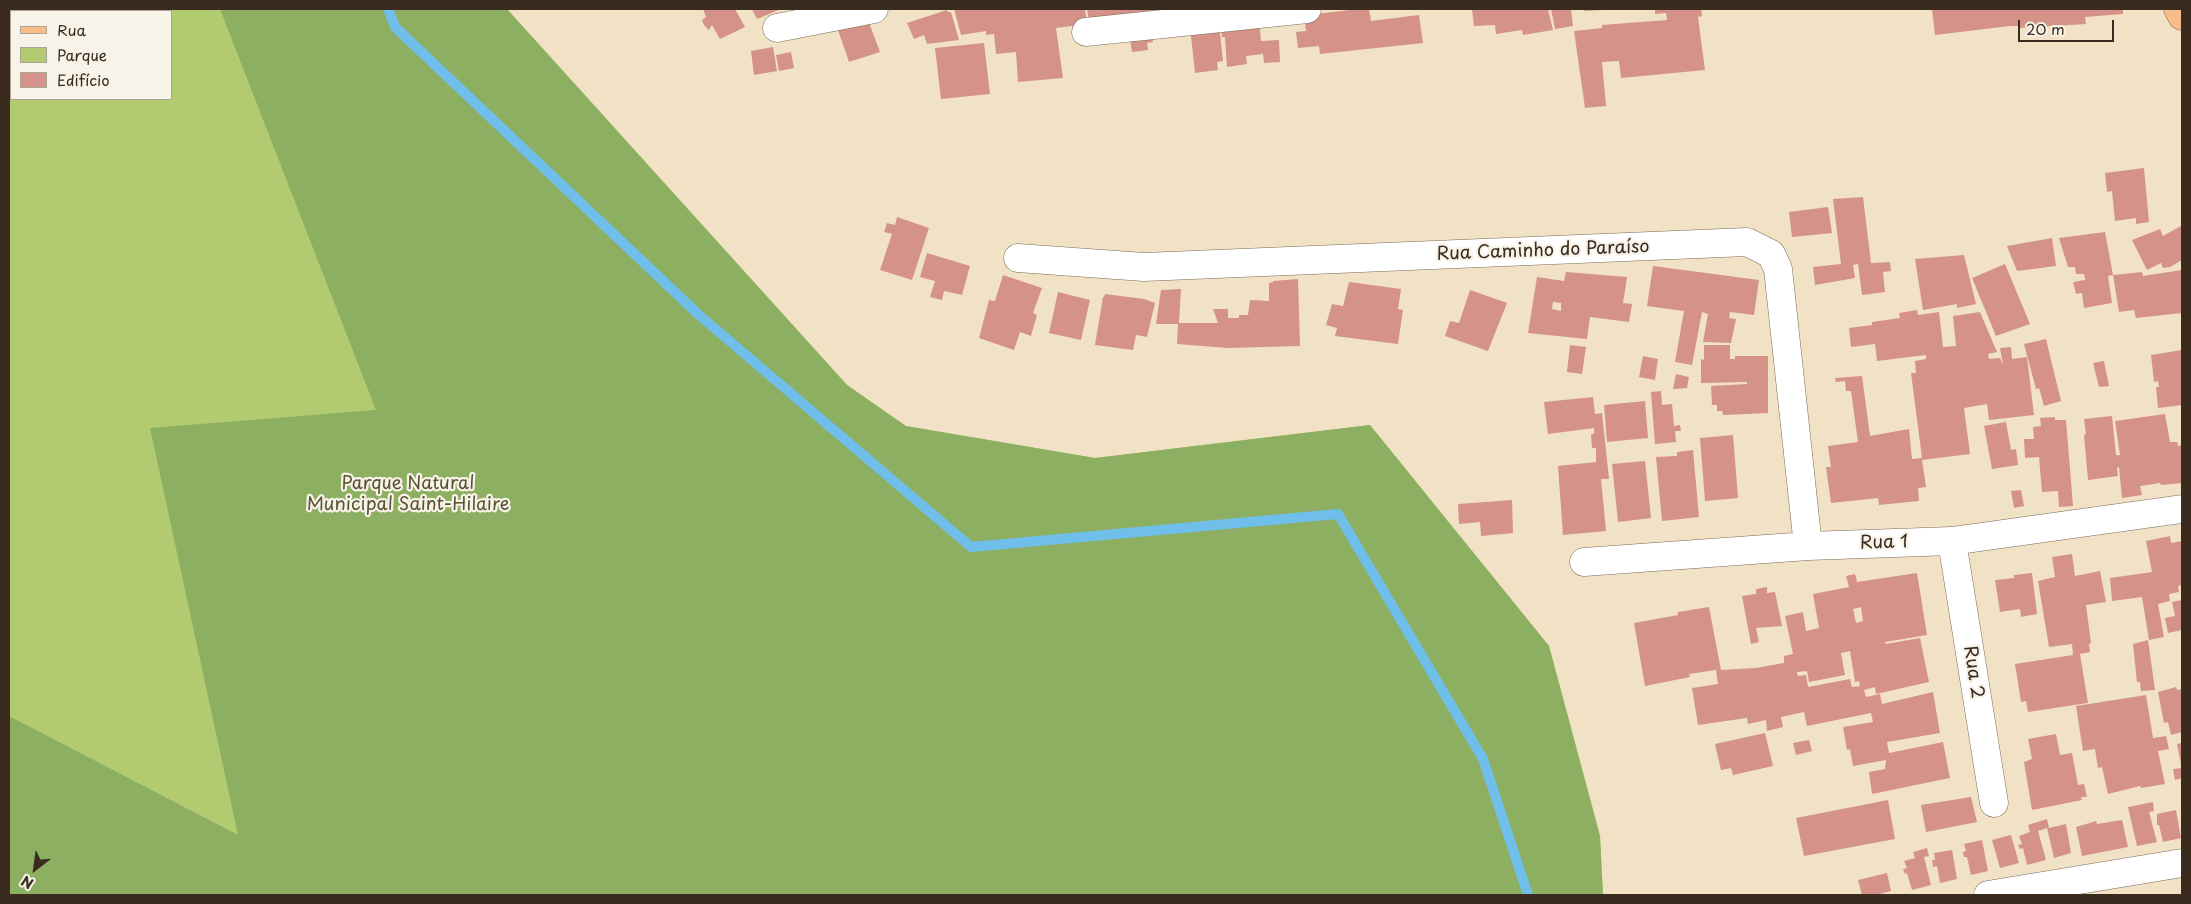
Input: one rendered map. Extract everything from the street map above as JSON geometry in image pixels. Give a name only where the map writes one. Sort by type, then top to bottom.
[{"type":"main road","points":[[2178,9],[2182,16]]},
{"type":"street","points":[[777,28],[874,9]]},
{"type":"street","points":[[1086,32],[1307,9]]},
{"type":"street","name":"Rua Caminho do Paraíso","points":[[1018,258],[1144,267],[1747,242],[1771,254],[1778,269],[1808,546]]},
{"type":"street","name":"Rua 1","points":[[1584,562],[1808,546],[1952,541],[2182,509]]},
{"type":"street","name":"Rua 2","points":[[1952,541],[1994,803]]},
{"type":"street","points":[[1988,895],[2182,862]]},
{"type":"green space","name":"Parque Natural Municipal Saint-Hilaire","points":[[9,9],[507,9],[847,385],[905,426],[1095,458],[1370,425],[1549,646],[1600,836],[1603,895],[9,895]]},
{"type":"green space","name":"Parque Natural Municipal Saint-Hilaire","points":[[220,9],[507,9],[847,385],[906,426],[1095,458],[1370,425],[1549,646],[1600,836],[1603,895],[9,895],[9,716],[238,835],[150,428],[376,410]]},
{"type":"building","points":[[703,9],[735,9],[745,27],[720,39],[712,25],[709,30],[704,25],[702,20],[706,17]]},
{"type":"building","points":[[752,9],[781,9],[757,19]]},
{"type":"building","points":[[954,9],[1085,9],[1087,24],[1056,28],[1063,78],[1018,82],[1016,52],[996,54],[994,34],[986,35],[986,31],[961,35]]},
{"type":"building","points":[[1087,9],[1176,9],[1176,11],[1090,28]]},
{"type":"building","points":[[1369,9],[1371,21],[1419,15],[1423,43],[1320,54],[1319,46],[1298,48],[1296,32],[1306,31],[1304,14]]},
{"type":"building","points":[[1472,9],[1548,9],[1553,30],[1523,35],[1522,30],[1496,34],[1495,25],[1474,26]]},
{"type":"building","points":[[1551,9],[1571,9],[1573,26],[1555,29]]},
{"type":"building","points":[[1584,9],[1603,9],[1603,10],[1584,11]]},
{"type":"building","points":[[1655,9],[1701,9],[1702,16],[1698,17],[1705,70],[1621,78],[1619,61],[1602,62],[1606,106],[1585,108],[1574,31],[1602,28],[1602,25],[1667,20],[1666,13],[1655,14]]},
{"type":"building","points":[[1932,9],[2123,9],[2123,14],[2085,17],[2086,24],[2020,28],[2020,26],[2010,26],[1935,35]]},
{"type":"building","points":[[947,10],[951,12],[959,40],[927,44],[924,35],[914,39],[907,23]]},
{"type":"building","points":[[1259,19],[1261,41],[1279,40],[1280,62],[1264,63],[1263,54],[1246,56],[1247,64],[1227,67],[1225,37],[1222,37],[1221,24]]},
{"type":"building","points":[[868,20],[880,52],[849,62],[838,30]]},
{"type":"building","points":[[1219,24],[1223,61],[1217,62],[1218,70],[1195,73],[1190,27]]},
{"type":"building","points":[[1152,37],[1153,42],[1147,43],[1148,50],[1132,52],[1130,39]]},
{"type":"building","points":[[984,43],[990,94],[941,99],[935,48]]},
{"type":"building","points":[[773,47],[777,71],[754,75],[751,51]]},
{"type":"building","points":[[791,52],[794,68],[779,71],[776,55]]},
{"type":"building","points":[[2144,168],[2149,222],[2136,224],[2136,218],[2115,221],[2112,191],[2107,192],[2105,173]]},
{"type":"building","points":[[1863,197],[1871,263],[1890,262],[1891,271],[1883,272],[1885,292],[1862,295],[1858,264],[1853,265],[1855,278],[1815,285],[1813,267],[1841,264],[1833,199]]},
{"type":"building","points":[[1828,207],[1832,233],[1792,237],[1789,212]]},
{"type":"building","points":[[897,217],[929,228],[912,280],[880,270],[892,234],[884,232],[887,223],[895,225]]},
{"type":"building","points":[[2181,226],[2182,260],[2170,267],[2163,268],[2161,263],[2147,270],[2132,240],[2160,229],[2163,236]]},
{"type":"building","points":[[2105,232],[2113,275],[2108,276],[2112,303],[2084,308],[2082,293],[2076,294],[2073,282],[2085,280],[2084,274],[2076,274],[2075,267],[2068,267],[2059,238]]},
{"type":"building","points":[[2052,238],[2056,266],[2017,271],[2007,246]]},
{"type":"building","points":[[927,253],[970,266],[962,295],[944,291],[942,300],[930,297],[935,281],[920,277]]},
{"type":"building","points":[[1964,255],[1976,304],[1957,308],[1957,304],[1923,310],[1915,259]]},
{"type":"building","points":[[2005,264],[2030,324],[1996,336],[1972,278]]},
{"type":"building","points":[[1653,266],[1759,280],[1754,315],[1730,312],[1729,318],[1736,319],[1731,343],[1703,342],[1708,314],[1702,312],[1692,365],[1675,362],[1684,311],[1647,306]]},
{"type":"building","points":[[2182,270],[2182,313],[2136,318],[2134,310],[2119,312],[2113,275],[2142,272],[2143,276]]},
{"type":"building","points":[[1566,272],[1627,277],[1623,303],[1632,304],[1629,322],[1590,317],[1587,339],[1528,333],[1537,277],[1564,281]],"holes":[[[1553,302],[1561,303],[1561,311],[1552,309]]]},
{"type":"building","points":[[1003,275],[1042,288],[1033,313],[1037,315],[1031,336],[1020,332],[1014,350],[979,338],[989,300],[995,301]]},
{"type":"building","points":[[1298,279],[1300,346],[1227,348],[1177,344],[1178,324],[1156,324],[1161,290],[1181,289],[1179,323],[1218,323],[1213,309],[1228,309],[1228,318],[1239,318],[1239,315],[1248,315],[1250,300],[1269,301],[1269,283]]},
{"type":"building","points":[[1349,282],[1401,289],[1398,309],[1403,310],[1398,344],[1335,336],[1337,328],[1326,325],[1332,304],[1343,306]]},
{"type":"building","points":[[1470,290],[1507,303],[1488,351],[1445,336],[1450,321],[1459,323]]},
{"type":"building","points":[[1058,292],[1090,300],[1081,340],[1049,333]]},
{"type":"building","points":[[1105,294],[1144,299],[1155,303],[1147,337],[1136,335],[1133,350],[1095,345]]},
{"type":"building","points":[[1917,310],[1918,315],[1939,312],[1943,347],[1956,346],[1953,316],[1980,312],[1997,352],[1988,354],[1989,359],[2000,358],[2003,365],[2000,348],[2011,347],[2012,359],[2027,357],[2034,415],[1989,420],[1987,404],[1964,408],[1970,454],[1922,460],[1926,487],[1918,488],[1919,501],[1879,505],[1878,498],[1831,503],[1826,467],[1831,467],[1828,446],[1858,442],[1851,391],[1846,391],[1845,381],[1836,382],[1835,378],[1862,376],[1870,436],[1909,429],[1912,459],[1922,458],[1911,373],[1916,373],[1915,361],[1926,359],[1926,355],[1877,361],[1875,344],[1851,347],[1849,328],[1900,318],[1899,313]]},
{"type":"building","points":[[2046,339],[2061,401],[2044,406],[2039,388],[2036,389],[2024,344]]},
{"type":"building","points":[[1570,345],[1586,347],[1582,374],[1567,372]]},
{"type":"building","points":[[1704,345],[1730,345],[1730,359],[1735,359],[1735,356],[1768,356],[1768,413],[1723,415],[1722,411],[1717,411],[1717,405],[1712,405],[1711,386],[1747,384],[1747,382],[1701,383],[1701,359],[1704,360]]},
{"type":"building","points":[[2182,350],[2182,405],[2158,408],[2156,387],[2159,387],[2158,381],[2154,382],[2151,355]]},
{"type":"building","points":[[1643,356],[1658,359],[1655,380],[1639,377]]},
{"type":"building","points":[[2104,361],[2109,386],[2099,387],[2093,363]]},
{"type":"building","points":[[1676,374],[1689,377],[1687,388],[1673,389]]},
{"type":"building","points":[[1661,391],[1662,405],[1672,404],[1674,426],[1680,425],[1681,431],[1675,431],[1676,442],[1655,444],[1651,392]]},
{"type":"building","points":[[1593,397],[1595,414],[1602,413],[1609,479],[1601,479],[1606,531],[1563,535],[1558,466],[1596,462],[1596,448],[1592,448],[1591,434],[1594,434],[1594,428],[1548,434],[1544,402]]},
{"type":"building","points":[[1645,401],[1648,438],[1607,442],[1604,405]]},
{"type":"building","points":[[2165,414],[2170,442],[2177,442],[2178,446],[2182,445],[2182,483],[2161,485],[2160,483],[2140,486],[2142,495],[2122,498],[2119,467],[2117,468],[2118,476],[2088,480],[2084,419],[2112,416],[2116,455],[2120,455],[2115,421]]},
{"type":"building","points":[[2055,417],[2055,420],[2066,420],[2073,506],[2059,507],[2058,491],[2042,492],[2039,457],[2025,458],[2024,439],[2034,439],[2033,427],[2041,426],[2040,418]]},
{"type":"building","points":[[2006,422],[2011,450],[2016,449],[2018,465],[1992,469],[1984,426]]},
{"type":"building","points":[[1733,435],[1738,498],[1705,501],[1700,438]]},
{"type":"building","points":[[1693,450],[1699,517],[1662,521],[1656,457],[1677,456],[1677,452]]},
{"type":"building","points":[[1645,461],[1651,518],[1618,522],[1612,464]]},
{"type":"building","points":[[2021,490],[2024,506],[2014,508],[2011,491]]},
{"type":"building","points":[[1512,500],[1513,533],[1481,536],[1480,522],[1459,524],[1458,504]]},
{"type":"building","points":[[2170,536],[2171,543],[2182,541],[2182,585],[2178,586],[2179,592],[2169,594],[2170,601],[2158,604],[2164,637],[2149,640],[2142,597],[2112,601],[2110,578],[2152,572],[2146,541]]},
{"type":"building","points":[[2072,554],[2075,576],[2100,571],[2106,602],[2086,605],[2091,643],[2089,644],[2090,652],[2080,654],[2088,703],[2028,712],[2026,701],[2021,702],[2015,664],[2073,655],[2072,644],[2049,647],[2038,581],[2055,577],[2052,557]]},
{"type":"building","points":[[1917,573],[1927,635],[1885,642],[1886,644],[1920,638],[1929,682],[1876,694],[1875,687],[1864,690],[1866,697],[1880,694],[1882,704],[1933,692],[1940,733],[1887,742],[1889,753],[1943,742],[1950,778],[1872,794],[1869,772],[1885,769],[1886,760],[1853,766],[1850,749],[1847,750],[1843,727],[1873,722],[1871,713],[1807,726],[1804,712],[1781,717],[1783,727],[1767,731],[1766,720],[1748,724],[1747,718],[1698,725],[1692,688],[1718,684],[1716,670],[1689,674],[1690,677],[1645,686],[1634,623],[1678,615],[1678,612],[1709,607],[1721,670],[1756,668],[1784,663],[1784,656],[1793,654],[1785,616],[1803,612],[1806,631],[1819,628],[1813,594],[1849,587],[1846,576],[1855,574],[1857,582]],"holes":[[[1861,607],[1863,621],[1856,623],[1853,609]],[[1850,651],[1855,682],[1859,681],[1860,686],[1852,687],[1850,679],[1808,687],[1806,675],[1798,676],[1797,672],[1807,671],[1809,682],[1845,675],[1841,653]]]},
{"type":"building","points":[[2032,573],[2037,614],[2021,617],[2020,609],[2000,612],[1995,580],[2014,578],[2014,575]]},
{"type":"building","points":[[1767,587],[1767,593],[1775,592],[1782,626],[1756,628],[1759,642],[1751,644],[1742,596],[1756,594],[1756,589]]},
{"type":"building","points":[[2182,600],[2182,630],[2168,633],[2165,618],[2175,616],[2172,602]]},
{"type":"building","points":[[2148,640],[2155,690],[2141,691],[2140,682],[2137,682],[2133,644]]},
{"type":"building","points":[[2176,687],[2177,690],[2182,689],[2182,732],[2171,735],[2168,722],[2164,723],[2158,692]]},
{"type":"building","points":[[2146,695],[2153,738],[2166,736],[2169,749],[2158,751],[2165,784],[2141,788],[2140,786],[2108,794],[2102,767],[2098,768],[2095,749],[2083,751],[2076,706]]},
{"type":"building","points":[[1765,733],[1773,766],[1733,775],[1731,768],[1721,770],[1715,744]]},
{"type":"building","points":[[2056,734],[2060,755],[2072,753],[2078,785],[2084,784],[2087,797],[2081,797],[2082,800],[2032,810],[2024,762],[2032,759],[2028,739]]},
{"type":"building","points":[[1809,740],[1812,751],[1796,755],[1793,743]]},
{"type":"building","points":[[2182,743],[2182,764],[2181,764],[2177,744]]},
{"type":"building","points":[[2182,768],[2182,778],[2175,780],[2173,769]]},
{"type":"building","points":[[1971,797],[1977,822],[1926,832],[1921,805]]},
{"type":"building","points":[[1888,800],[1895,839],[1804,856],[1796,818]]},
{"type":"building","points":[[2153,802],[2154,811],[2149,812],[2157,842],[2137,846],[2128,807]]},
{"type":"building","points":[[2176,810],[2181,838],[2163,842],[2159,825],[2157,825],[2157,814]]},
{"type":"building","points":[[2047,819],[2049,828],[2066,824],[2071,853],[2054,858],[2047,828],[2038,831],[2046,860],[2027,865],[2023,848],[2020,849],[2018,845],[2022,844],[2019,836],[2030,832],[2028,825]]},
{"type":"building","points":[[2122,820],[2128,847],[2082,856],[2076,827],[2096,821],[2097,824]]},
{"type":"building","points":[[2011,835],[2019,863],[2000,868],[1992,840]]},
{"type":"building","points":[[1982,840],[1988,871],[1971,875],[1967,857],[1964,857],[1963,852],[1966,851],[1964,844]]},
{"type":"building","points":[[1927,848],[1929,856],[1924,857],[1931,885],[1912,890],[1907,873],[1905,874],[1903,869],[1907,868],[1904,861],[1915,858],[1913,852]]},
{"type":"building","points":[[1952,850],[1957,879],[1940,883],[1937,866],[1933,867],[1934,853]]},
{"type":"building","points":[[1887,873],[1891,891],[1876,895],[1862,895],[1858,880]]},
{"type":"waterway","points":[[388,9],[395,27],[699,315],[971,547],[1338,514],[1483,759],[1528,895]]}]
